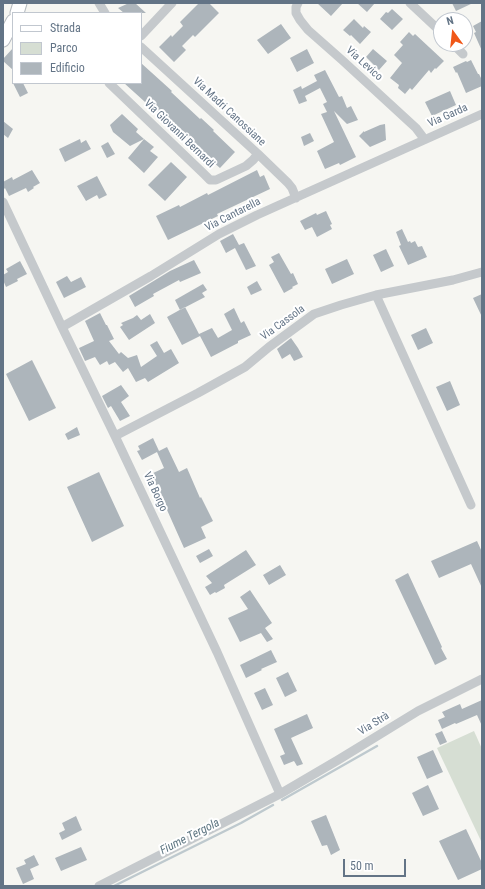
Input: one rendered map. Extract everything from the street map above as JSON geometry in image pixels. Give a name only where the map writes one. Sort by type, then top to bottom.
[{"type":"main road","points":[[3,40],[12,23]]},
{"type":"street","points":[[99,3],[104,12]]},
{"type":"street","points":[[142,35],[172,3]]},
{"type":"street","name":"Via Levico","points":[[298,3],[296,12],[308,30],[416,128],[424,140]]},
{"type":"street","points":[[410,3],[433,25]]},
{"type":"street","name":"Via Madri Canossiane","points":[[142,48],[288,183],[296,198]]},
{"type":"street","name":"Via Giovanni Bernardi","points":[[110,84],[210,180],[216,180],[246,166],[258,154]]},
{"type":"street","name":"Via Garda","points":[[424,140],[482,114]]},
{"type":"street","name":"Via Cantarella","points":[[62,327],[151,276],[219,234],[257,215],[424,140]]},
{"type":"street","name":"Via Borgo","points":[[3,202],[217,652],[280,794]]},
{"type":"street","name":"Via Cassola","points":[[115,436],[245,367],[314,314],[376,295],[453,280],[482,272]]},
{"type":"street","points":[[376,295],[471,505]]},
{"type":"street","name":"Via Strà","points":[[99,886],[280,794],[418,711],[482,679]]},
{"type":"green space","points":[[474,731],[482,749],[482,843],[437,748]]},
{"type":"building","points":[[129,3],[135,3],[146,13],[123,12],[118,8]]},
{"type":"building","points":[[199,3],[209,3],[219,13],[195,37],[193,35],[182,46],[186,50],[174,62],[159,47],[183,26],[180,22]]},
{"type":"building","points":[[317,3],[343,3],[331,16]]},
{"type":"building","points":[[357,3],[375,3],[367,12]]},
{"type":"building","points":[[452,3],[473,3],[456,11]]},
{"type":"building","points":[[392,9],[403,19],[392,30],[380,19],[386,12],[388,13]]},
{"type":"building","points":[[354,19],[363,28],[364,26],[371,32],[360,44],[351,35],[350,36],[343,30]]},
{"type":"building","points":[[482,21],[482,51],[474,33],[476,32],[473,26]]},
{"type":"building","points":[[281,24],[291,38],[268,54],[257,40]]},
{"type":"building","points":[[409,32],[413,36],[415,34],[444,61],[431,73],[429,70],[412,90],[410,88],[405,94],[398,88],[399,85],[390,78],[402,63],[394,55],[403,45],[400,42]]},
{"type":"building","points":[[12,49],[12,69],[3,61],[3,59]]},
{"type":"building","points":[[307,49],[314,63],[297,72],[290,58]]},
{"type":"building","points":[[373,49],[387,61],[379,70],[366,57]]},
{"type":"building","points":[[471,60],[482,80],[482,86],[466,93],[457,72],[456,73],[453,67]]},
{"type":"building","points":[[142,64],[200,119],[201,118],[214,130],[213,131],[235,152],[220,168],[125,84],[142,84]]},
{"type":"building","points":[[325,70],[339,97],[342,96],[347,108],[351,106],[358,120],[347,124],[334,111],[356,157],[340,165],[339,163],[325,169],[317,151],[334,142],[321,114],[327,112],[323,104],[327,102],[320,88],[305,96],[307,101],[299,104],[293,90],[301,86],[302,89],[317,81],[314,75]]},
{"type":"building","points":[[14,84],[24,84],[28,93],[20,97]]},
{"type":"building","points":[[450,91],[456,105],[432,116],[425,102]]},
{"type":"building","points":[[122,114],[138,129],[136,132],[144,139],[130,146],[113,132],[110,125]]},
{"type":"building","points":[[3,121],[13,129],[8,138],[3,134]]},
{"type":"building","points":[[385,124],[386,140],[370,147],[359,136],[364,131]]},
{"type":"building","points":[[310,133],[314,141],[304,146],[301,137]]},
{"type":"building","points":[[80,139],[81,143],[86,140],[91,149],[65,162],[59,149]]},
{"type":"building","points":[[144,139],[154,147],[150,151],[158,157],[144,173],[128,158]]},
{"type":"building","points":[[108,142],[115,154],[107,158],[101,146]]},
{"type":"building","points":[[171,162],[187,177],[165,201],[148,185]]},
{"type":"building","points":[[32,170],[40,183],[33,187],[34,188],[28,192],[26,188],[9,196],[5,188],[3,190],[3,182],[12,177],[13,180]]},
{"type":"building","points":[[257,170],[260,177],[264,175],[270,189],[217,214],[218,216],[168,240],[156,216],[179,205],[180,207],[207,193],[208,195]]},
{"type":"building","points":[[97,176],[107,195],[99,199],[97,195],[86,201],[77,186]]},
{"type":"building","points":[[326,211],[332,224],[330,225],[332,229],[317,237],[312,227],[305,230],[300,221],[316,213],[317,215]]},
{"type":"building","points":[[402,229],[408,242],[410,241],[411,243],[415,241],[418,247],[422,246],[427,257],[408,265],[399,246],[401,245],[396,232]]},
{"type":"building","points":[[233,234],[239,245],[244,243],[256,266],[246,270],[235,248],[226,253],[220,241]]},
{"type":"building","points":[[386,249],[394,266],[381,272],[373,255]]},
{"type":"building","points":[[279,253],[291,274],[293,273],[298,284],[284,293],[269,265],[274,262],[271,257]]},
{"type":"building","points":[[347,259],[354,274],[332,284],[325,269]]},
{"type":"building","points":[[194,260],[201,273],[180,282],[179,280],[153,294],[154,296],[135,307],[129,296],[170,271]]},
{"type":"building","points":[[20,261],[27,274],[17,279],[18,281],[6,287],[3,280],[3,275],[8,272],[6,269]]},
{"type":"building","points":[[67,276],[71,282],[81,277],[86,287],[64,298],[56,282]]},
{"type":"building","points":[[257,281],[262,290],[251,295],[247,287]]},
{"type":"building","points":[[203,284],[207,290],[202,293],[205,297],[180,310],[175,300]]},
{"type":"building","points":[[482,294],[482,317],[473,298]]},
{"type":"building","points":[[185,307],[199,334],[212,328],[218,338],[232,330],[224,314],[234,308],[241,323],[244,321],[251,335],[211,357],[200,336],[182,345],[167,317]]},
{"type":"building","points":[[100,313],[114,339],[109,341],[119,354],[121,352],[128,358],[137,355],[141,367],[157,356],[150,345],[157,341],[164,353],[171,349],[179,363],[148,382],[145,378],[136,382],[128,368],[123,372],[115,362],[109,365],[107,361],[100,365],[95,357],[85,361],[79,348],[94,341],[85,321]]},
{"type":"building","points":[[150,314],[155,323],[129,340],[120,327],[123,325],[121,323],[137,315],[141,320]]},
{"type":"building","points":[[426,328],[433,343],[418,350],[411,335]]},
{"type":"building","points":[[291,338],[303,357],[294,361],[290,354],[282,359],[277,349]]},
{"type":"building","points":[[32,360],[56,408],[29,421],[6,374]]},
{"type":"building","points":[[450,381],[460,405],[447,411],[436,387]]},
{"type":"building","points":[[121,385],[129,396],[121,402],[130,416],[120,421],[111,406],[108,408],[102,396]]},
{"type":"building","points":[[77,427],[80,435],[68,440],[65,434]]},
{"type":"building","points":[[153,438],[159,451],[167,447],[179,472],[187,468],[200,498],[201,497],[213,521],[201,527],[206,538],[184,548],[151,474],[164,468],[157,452],[142,460],[137,451],[140,450],[138,446]]},
{"type":"building","points":[[99,472],[124,526],[92,542],[67,487]]},
{"type":"building","points":[[477,541],[482,552],[482,588],[471,564],[439,578],[431,561]]},
{"type":"building","points":[[209,549],[213,556],[200,563],[196,556]]},
{"type":"building","points":[[246,550],[256,565],[224,585],[225,588],[210,595],[205,587],[212,583],[206,576]]},
{"type":"building","points":[[280,565],[286,575],[269,585],[263,575]]},
{"type":"building","points":[[408,573],[447,659],[435,665],[395,580]]},
{"type":"building","points":[[250,590],[272,623],[265,628],[273,639],[267,642],[261,633],[240,642],[228,618],[248,609],[240,597]]},
{"type":"building","points":[[271,650],[277,662],[246,678],[240,665]]},
{"type":"building","points":[[288,672],[297,691],[285,697],[276,678]]},
{"type":"building","points":[[265,688],[273,705],[262,710],[254,693]]},
{"type":"building","points":[[482,700],[482,726],[477,715],[442,729],[438,720],[445,717],[442,712],[460,704],[462,709]]},
{"type":"building","points":[[307,714],[313,728],[291,738],[303,764],[297,766],[294,761],[284,765],[280,756],[285,754],[274,729]]},
{"type":"building","points":[[442,731],[447,742],[440,745],[435,734]]},
{"type":"building","points":[[433,750],[443,772],[427,779],[417,757]]},
{"type":"building","points":[[428,785],[439,809],[423,816],[412,793]]},
{"type":"building","points":[[326,815],[340,850],[331,855],[327,845],[322,846],[311,821]]},
{"type":"building","points":[[76,816],[82,830],[62,840],[59,833],[65,830],[62,823]]},
{"type":"building","points":[[466,829],[482,863],[482,869],[458,880],[439,841]]},
{"type":"building","points":[[81,847],[87,860],[61,871],[55,858]]},
{"type":"building","points":[[34,855],[39,865],[30,869],[34,879],[23,884],[16,868],[26,864],[24,860]]},
{"type":"waterway","name":"Fiume Tergola","points":[[282,800],[377,746]]},
{"type":"waterway","name":"Fiume Tergola","points":[[114,886],[241,823],[273,805]]}]
